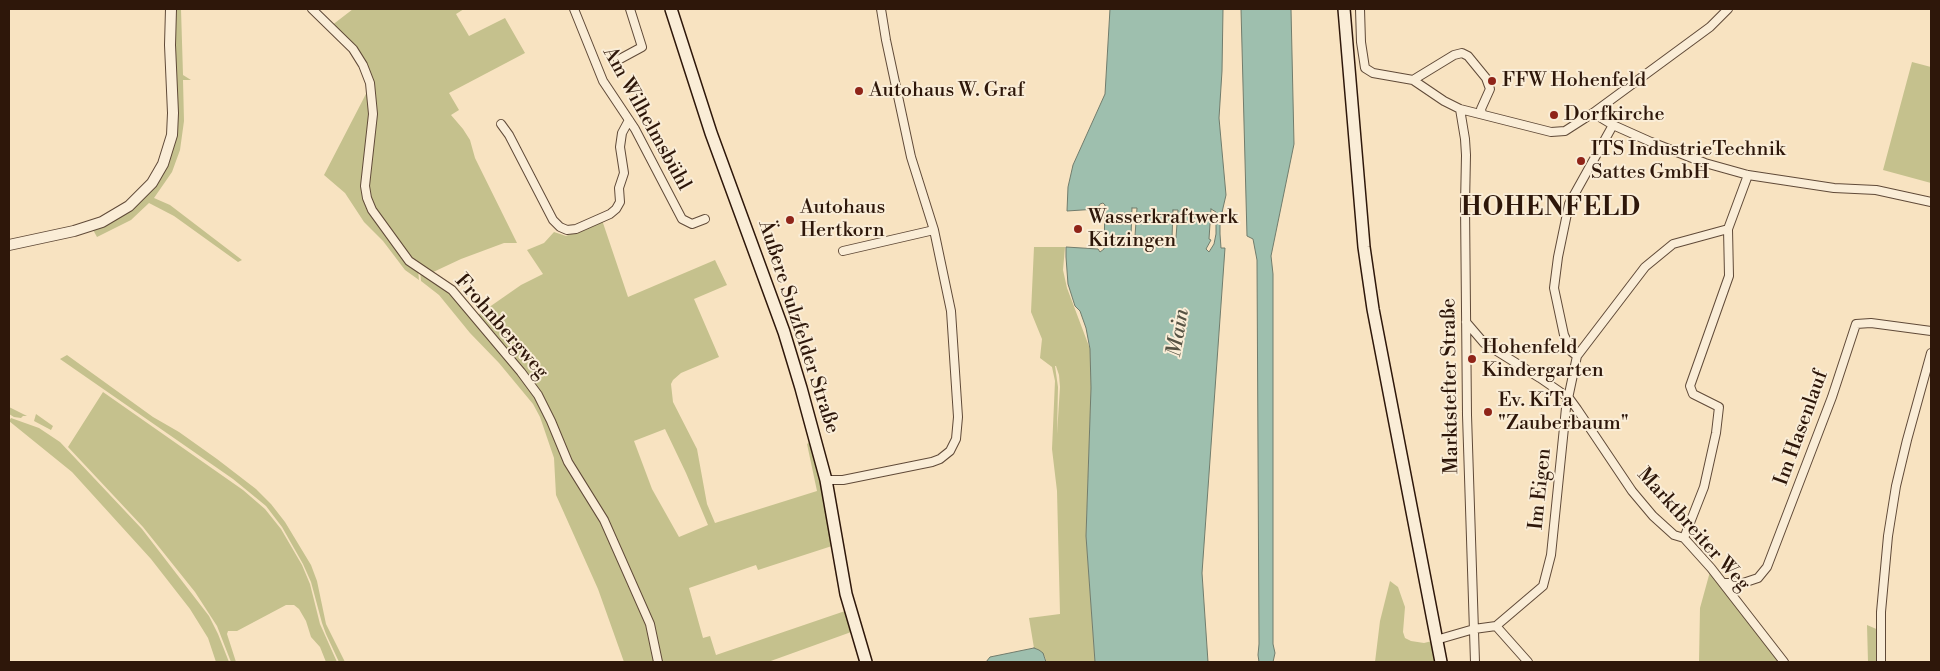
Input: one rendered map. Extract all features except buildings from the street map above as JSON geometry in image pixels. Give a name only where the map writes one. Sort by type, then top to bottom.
[{"type":"main road","name":"Äußere Sulzfelder Straße","points":[[672,9],[712,133],[784,332],[826,480],[846,594],[866,662]]},
{"type":"main road","points":[[1344,9],[1356,169],[1365,256],[1373,308],[1440,662]]},
{"type":"street","points":[[9,245],[74,231],[102,222],[129,206],[152,183],[163,164],[172,135],[174,114],[170,45],[171,9]]},
{"type":"street","name":"Frohnbergweg","points":[[312,9],[352,49],[363,66],[370,83],[373,114],[365,186],[372,210],[409,261],[452,290],[538,394],[568,462],[604,520],[650,624],[658,662]]},
{"type":"street","name":"Am Wilhelmsbühl","points":[[574,9],[603,81],[629,120],[682,220],[692,224],[705,219]]},
{"type":"street","points":[[618,60],[642,47],[630,9]]},
{"type":"street","points":[[826,480],[843,480],[932,462],[945,455],[956,439],[958,418],[951,312],[934,230],[911,157],[881,9]]},
{"type":"street","points":[[1360,9],[1364,68],[1373,73],[1413,80],[1460,110],[1551,132],[1565,131],[1593,113],[1710,27],[1728,9]]},
{"type":"street","points":[[1413,80],[1454,55],[1462,53],[1468,56],[1486,78],[1490,89],[1481,109],[1482,114]]},
{"type":"street","name":"Marktstefter Straße","points":[[1460,110],[1466,156],[1467,415],[1475,662]]},
{"type":"street","points":[[1593,113],[1613,125],[1651,142],[1705,163],[1748,175],[1834,188],[1876,190],[1931,202]]},
{"type":"street","points":[[501,124],[509,135],[553,220],[560,227],[567,230],[576,229],[610,214],[620,202],[620,188],[624,173],[620,147],[622,134],[629,120]]},
{"type":"street","points":[[1577,356],[1572,352],[1564,335],[1554,288],[1558,257],[1568,204],[1613,125]]},
{"type":"street","points":[[1684,538],[1704,486],[1716,433],[1719,407],[1693,394],[1690,386],[1729,276],[1728,229],[1748,175]]},
{"type":"street","name":"Im Eigen","points":[[1496,626],[1543,586],[1551,555],[1568,398],[1577,356],[1646,267],[1672,244],[1728,229]]},
{"type":"street","points":[[843,251],[934,230]]},
{"type":"street","name":"Marktbreiter Weg","points":[[1466,322],[1484,343],[1568,398],[1577,408],[1632,491],[1653,516],[1674,535],[1684,538],[1724,583],[1738,604],[1784,662]]},
{"type":"street","name":"Im Hasenlauf","points":[[1724,583],[1743,583],[1758,578],[1767,567],[1828,406],[1856,324],[1931,331]]},
{"type":"street","points":[[1881,662],[1881,612],[1891,516],[1907,440],[1931,353]]},
{"type":"street","points":[[1436,640],[1474,629],[1496,626],[1528,662]]},
{"type":"shaded area","points":[[173,9],[181,9],[183,75],[191,80],[183,80],[184,121],[180,150],[172,172],[154,198],[170,205],[242,260],[238,262],[174,216],[149,203],[131,220],[97,237],[92,228],[131,208],[171,151]]},
{"type":"shaded area","points":[[353,9],[464,9],[456,14],[469,36],[505,18],[525,53],[449,93],[459,110],[451,115],[470,140],[475,158],[517,243],[504,243],[461,259],[429,274],[409,261],[388,230],[387,232],[407,261],[418,270],[419,280],[405,270],[383,241],[364,222],[345,193],[324,175],[368,90],[363,72],[356,62],[358,62],[358,58],[366,73],[371,92],[370,154],[374,104],[371,83],[360,57],[331,26]]},
{"type":"shaded area","points":[[1912,62],[1931,67],[1931,183],[1883,170]]},
{"type":"shaded area","points":[[602,220],[628,297],[715,260],[727,285],[694,299],[719,357],[681,373],[671,384],[673,402],[697,449],[707,504],[715,523],[817,491],[807,444],[814,439],[835,545],[758,570],[756,565],[689,588],[703,638],[710,636],[716,655],[848,610],[854,631],[768,662],[624,662],[598,589],[556,495],[554,458],[540,417],[533,404],[499,363],[470,333],[439,295],[421,281],[420,271],[446,286],[475,317],[521,285],[543,274],[527,250],[544,243],[554,232],[566,236]],"holes":[[[665,429],[708,525],[679,537],[652,489],[634,441]]]},
{"type":"shaded area","points":[[1034,247],[1065,247],[1063,270],[1067,288],[1090,349],[1091,388],[1086,536],[1095,662],[1046,662],[1045,657],[1039,650],[1034,648],[1029,618],[1060,614],[1057,491],[1052,449],[1055,381],[1052,367],[1040,358],[1042,339],[1031,312]],"holes":[[[1056,366],[1060,387],[1057,434],[1058,387]]]},
{"type":"shaded area","points":[[67,355],[153,417],[179,432],[217,459],[256,489],[271,504],[285,522],[311,565],[317,581],[326,624],[345,662],[339,662],[326,634],[311,582],[303,564],[282,527],[266,506],[233,479],[60,359]]},
{"type":"shaded area","points":[[103,392],[243,490],[265,509],[281,529],[302,565],[310,584],[320,624],[337,662],[326,662],[320,647],[311,637],[306,621],[299,609],[294,605],[286,605],[237,631],[228,631],[227,634],[236,662],[231,662],[217,626],[195,592],[143,527],[68,447]]},
{"type":"shaded area","points":[[9,407],[27,416],[21,418],[14,417],[9,414]]},
{"type":"shaded area","points":[[36,414],[53,426],[51,430],[34,421]]},
{"type":"shaded area","points":[[11,418],[39,428],[60,442],[142,529],[209,616],[229,662],[216,662],[208,638],[190,609],[151,559],[72,472],[9,421]]},
{"type":"shaded area","points":[[1711,568],[1784,662],[1699,662],[1700,608]]},
{"type":"shaded area","points":[[1390,581],[1398,587],[1405,607],[1403,632],[1405,638],[1424,643],[1436,640],[1441,662],[1375,662],[1380,621]]},
{"type":"shaded area","points":[[1867,625],[1881,631],[1881,662],[1868,662]]},
{"type":"water","name":"Main","points":[[1110,9],[1223,9],[1219,118],[1226,195],[1220,221],[1220,234],[1221,248],[1225,248],[1202,573],[1208,662],[1095,662],[1086,536],[1091,388],[1090,349],[1086,328],[1080,311],[1075,306],[1068,284],[1066,247],[1098,249],[1100,252],[1104,249],[1105,205],[1103,203],[1100,204],[1097,209],[1067,211],[1068,187],[1073,165],[1105,94]],"holes":[[[1132,208],[1137,208],[1135,236],[1131,236]],[[1211,209],[1216,212],[1216,234],[1214,244],[1209,252],[1206,249],[1211,240],[1209,239]],[[1173,210],[1178,210],[1176,238],[1172,238]]]},
{"type":"water","points":[[1241,9],[1291,9],[1294,144],[1271,256],[1273,274],[1273,644],[1275,653],[1273,662],[1259,662],[1258,655],[1257,260],[1253,239],[1247,236]]},
{"type":"water","points":[[1034,648],[1043,653],[1046,662],[986,662],[990,657]]},
{"type":"place","name":"FFW Hohenfeld","points":[[1492,81]]},
{"type":"place","name":"Autohaus W. Graf","points":[[859,91]]},
{"type":"place","name":"Dorfkirche","points":[[1554,115]]},
{"type":"place","name":"ITS IndustrieTechnik Sattes GmbH","points":[[1581,161]]},
{"type":"place","name":"Autohaus Hertkorn","points":[[790,220]]},
{"type":"place","name":"Wasserkraftwerk Kitzingen","points":[[1078,229]]},
{"type":"place","name":"Hohenfeld Kindergarten","points":[[1472,359]]},
{"type":"place","name":"Ev. KiTa \"Zauberbaum\"","points":[[1488,412]]},
{"type":"district","name":"HOHENFELD","points":[[1551,209]]}]
